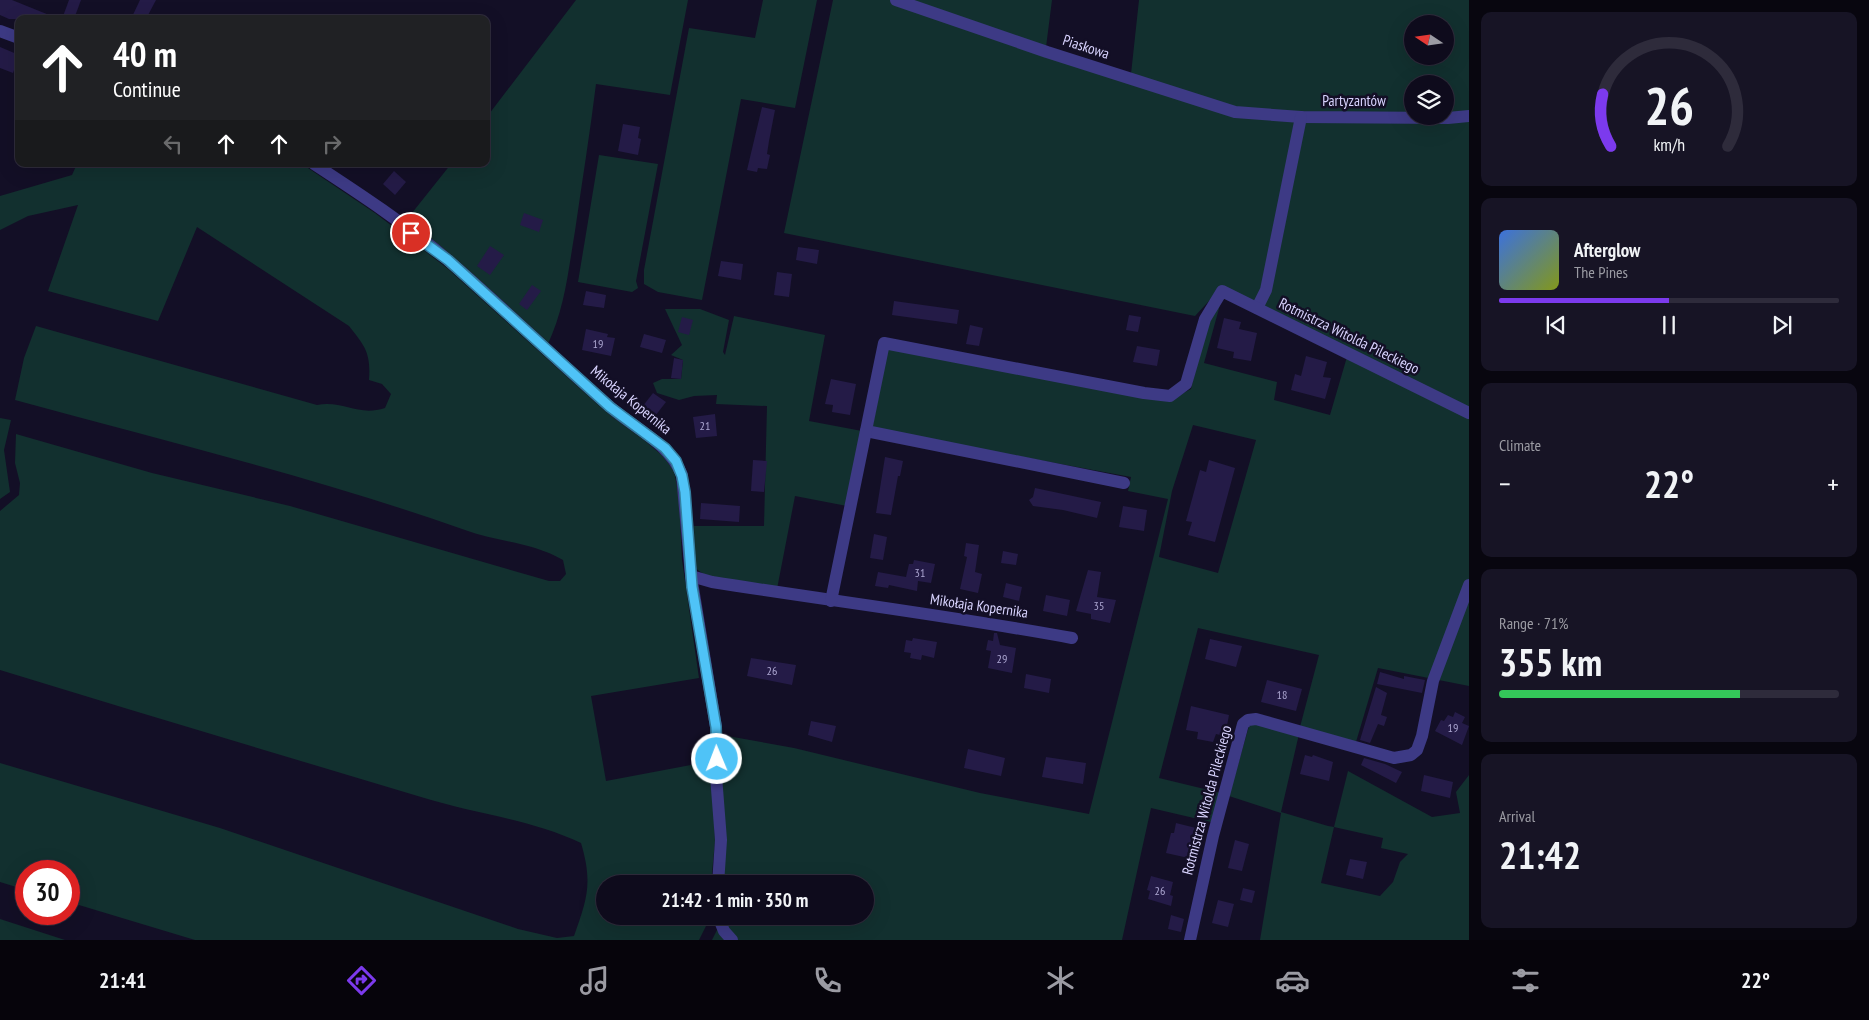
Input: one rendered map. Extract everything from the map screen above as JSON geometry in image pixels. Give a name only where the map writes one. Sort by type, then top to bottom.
[{"type":"street","name":"Piaskowa","points":[[896,0],[1047,52],[1235,112],[1270,116]]},
{"type":"street","points":[[0,30],[15,36]]},
{"type":"street","name":"Partyzantów","points":[[1270,116],[1448,118],[1469,116]]},
{"type":"street","name":"Rotmistrza Witolda Pileckiego","points":[[1301,117],[1266,290],[1257,308],[1469,413]]},
{"type":"street","name":"Mikołaja Kopernika","points":[[319,167],[351,188],[448,260],[610,407],[665,448],[676,461],[682,476],[691,576],[712,582],[831,601],[973,620],[1072,638]]},
{"type":"street","points":[[831,601],[884,343],[1144,393],[1170,396],[1186,384],[1205,319],[1222,291],[1257,308]]},
{"type":"street","points":[[866,431],[1124,483]]},
{"type":"street","points":[[691,576],[708,684],[714,710],[720,840],[718,875]]},
{"type":"street","name":"Rotmistrza Witolda Pileckiego","points":[[1190,940],[1213,836],[1243,724],[1248,720],[1256,719],[1394,758],[1410,756],[1417,750],[1422,736],[1433,681],[1469,585]]},
{"type":"street","points":[[722,925],[732,940]]},
{"type":"green space","points":[[576,0],[688,0],[670,95],[596,84],[568,275],[558,318],[547,346],[404,223],[449,167],[490,167],[490,113]]},
{"type":"green space","points":[[763,0],[817,0],[795,108],[741,99],[702,300],[658,292],[644,284],[644,270],[689,28],[755,38]]},
{"type":"green space","points":[[833,0],[1052,0],[1045,55],[1131,74],[1139,0],[1469,0],[1469,686],[1378,668],[1356,742],[1300,727],[1319,655],[1198,628],[1159,778],[1221,793],[1211,822],[1151,808],[1122,940],[712,940],[720,925],[874,925],[874,875],[722,875],[722,735],[794,748],[980,793],[1089,814],[1168,499],[1128,491],[1131,477],[872,429],[888,348],[1168,401],[1191,389],[1205,326],[1223,294],[1204,363],[1277,382],[1274,400],[1330,415],[1349,350],[1220,289],[1195,316],[784,233]],"holes":[[[1193,425],[1256,440],[1218,573],[1159,557],[1172,491]]]},
{"type":"green space","points":[[599,155],[658,164],[636,281],[638,288],[632,292],[578,282]]},
{"type":"green space","points":[[76,167],[306,167],[375,213],[447,268],[604,410],[664,457],[674,471],[679,496],[682,560],[699,678],[591,696],[606,781],[712,761],[715,841],[712,875],[596,875],[596,925],[706,925],[699,940],[195,940],[80,905],[80,860],[15,860],[15,887],[0,882],[0,763],[220,828],[518,929],[557,938],[574,936],[587,891],[587,869],[581,843],[562,835],[523,822],[441,803],[0,670],[0,511],[19,495],[20,483],[15,463],[16,434],[152,473],[290,506],[549,581],[560,581],[566,574],[563,560],[539,549],[477,534],[410,511],[298,477],[15,400],[24,358],[36,326],[317,405],[326,404],[358,410],[375,410],[385,408],[391,394],[382,384],[369,380],[369,363],[366,350],[349,326],[197,227],[158,321],[48,291],[78,205],[28,216],[0,230],[0,196],[72,175]]},
{"type":"green space","points":[[665,309],[700,309],[729,320],[723,352],[725,355],[734,316],[825,335],[809,421],[862,431],[847,506],[795,496],[777,589],[705,575],[695,568],[694,526],[764,526],[767,406],[716,404],[717,395],[694,396],[679,400],[657,393],[653,383],[662,379],[681,379],[683,360],[671,355],[682,345]]},
{"type":"green space","points":[[0,418],[11,420],[4,450],[10,492],[0,499]]},
{"type":"green space","points":[[1254,723],[1299,734],[1281,812],[1328,826],[1334,827],[1348,771],[1432,817],[1460,813],[1456,792],[1469,775],[1469,940],[1260,940],[1281,813],[1229,796],[1249,726]],"holes":[[[1334,827],[1383,838],[1381,848],[1408,854],[1400,862],[1393,882],[1380,896],[1321,883]]]},
{"type":"green space","points":[[0,919],[65,940],[0,940]]},
{"type":"building","points":[[0,0],[12,0],[49,15],[15,15],[15,19],[9,19],[0,15]]},
{"type":"building","points":[[69,0],[81,0],[75,15],[63,15]]},
{"type":"building","points":[[140,0],[156,0],[148,15],[133,15]]},
{"type":"building","points":[[0,47],[15,53],[15,67],[13,73],[0,68]]},
{"type":"building","points":[[762,107],[775,110],[767,154],[770,155],[767,169],[758,168],[757,172],[747,170]]},
{"type":"building","points":[[623,124],[640,127],[638,138],[641,139],[638,155],[618,151]]},
{"type":"building","points":[[394,171],[406,182],[395,195],[383,184]]},
{"type":"building","points":[[524,213],[543,220],[539,232],[520,225]]},
{"type":"building","points":[[490,246],[504,255],[490,275],[477,266]]},
{"type":"building","points":[[798,247],[819,250],[817,264],[796,260]]},
{"type":"building","points":[[721,261],[743,264],[741,280],[718,276]]},
{"type":"building","points":[[777,272],[792,274],[789,297],[774,295]]},
{"type":"building","points":[[532,285],[541,291],[527,310],[519,304]]},
{"type":"building","points":[[586,291],[606,295],[604,308],[583,305]]},
{"type":"building","points":[[894,301],[959,310],[957,324],[892,315]]},
{"type":"building","points":[[1129,315],[1141,317],[1138,332],[1126,330]]},
{"type":"building","points":[[682,317],[693,320],[689,335],[678,332]]},
{"type":"building","points":[[1224,318],[1241,322],[1239,329],[1257,333],[1251,361],[1233,358],[1234,352],[1217,348]]},
{"type":"building","points":[[970,325],[983,328],[979,346],[966,344]]},
{"type":"building","points":[[586,329],[608,334],[607,337],[615,338],[611,356],[582,350]]},
{"type":"building","points":[[644,334],[666,340],[662,353],[640,347]]},
{"type":"building","points":[[1137,346],[1160,350],[1157,366],[1133,362]]},
{"type":"building","points":[[1306,356],[1327,362],[1323,377],[1331,378],[1325,399],[1291,390],[1295,374],[1301,376]]},
{"type":"building","points":[[674,358],[683,360],[681,379],[671,378]]},
{"type":"building","points":[[831,379],[856,384],[850,415],[832,412],[833,405],[825,404]]},
{"type":"building","points":[[653,393],[666,402],[652,420],[639,411]]},
{"type":"building","points":[[715,414],[717,436],[696,438],[693,417]]},
{"type":"building","points":[[885,457],[903,461],[900,476],[898,476],[891,515],[876,513]]},
{"type":"building","points":[[753,460],[767,461],[764,492],[751,491]]},
{"type":"building","points":[[1209,460],[1235,468],[1215,542],[1188,535],[1192,522],[1186,521],[1200,470],[1206,472]]},
{"type":"building","points":[[1035,488],[1101,502],[1097,518],[1063,510],[1033,506],[1029,500],[1033,497]]},
{"type":"building","points":[[701,503],[740,506],[739,522],[700,519]]},
{"type":"building","points":[[1123,506],[1147,510],[1144,531],[1119,527]]},
{"type":"building","points":[[874,534],[887,537],[883,560],[870,558]]},
{"type":"building","points":[[966,543],[979,545],[975,572],[982,574],[978,593],[960,589],[967,557],[964,556]]},
{"type":"building","points":[[1003,551],[1018,554],[1016,565],[1001,563]]},
{"type":"building","points":[[914,560],[935,564],[931,583],[918,581],[917,591],[889,585],[888,588],[875,586],[878,572],[906,577],[909,564],[913,564]]},
{"type":"building","points":[[1088,570],[1101,572],[1097,597],[1116,600],[1110,623],[1091,619],[1091,614],[1076,611]]},
{"type":"building","points":[[1006,583],[1022,587],[1019,601],[1003,597]]},
{"type":"building","points":[[1046,595],[1070,600],[1067,616],[1043,611]]},
{"type":"building","points":[[994,633],[997,633],[1000,645],[1016,648],[1012,673],[988,668],[991,651],[986,650],[988,640],[993,641]]},
{"type":"building","points":[[913,638],[937,642],[934,658],[922,655],[921,660],[910,658],[911,653],[904,652],[906,640],[912,641]]},
{"type":"building","points":[[1210,639],[1242,646],[1236,667],[1205,659]]},
{"type":"building","points":[[751,658],[796,665],[792,685],[747,676]]},
{"type":"building","points":[[1380,672],[1404,679],[1404,676],[1425,680],[1422,693],[1377,684]]},
{"type":"building","points":[[1026,674],[1051,679],[1049,693],[1024,688]]},
{"type":"building","points":[[1267,680],[1302,689],[1296,711],[1261,702]]},
{"type":"building","points":[[1376,687],[1387,693],[1381,715],[1387,717],[1384,726],[1378,724],[1370,743],[1360,740]]},
{"type":"building","points":[[1191,706],[1229,715],[1225,736],[1216,734],[1213,742],[1197,739],[1198,732],[1186,730]]},
{"type":"building","points":[[1455,712],[1465,717],[1462,723],[1469,726],[1462,745],[1435,731],[1441,720],[1444,721],[1448,715],[1453,717]]},
{"type":"building","points":[[811,721],[836,726],[832,742],[808,735]]},
{"type":"building","points":[[968,749],[1005,758],[1001,776],[964,768]]},
{"type":"building","points":[[1305,755],[1312,757],[1313,755],[1333,762],[1329,781],[1300,774]]},
{"type":"building","points":[[1046,757],[1086,763],[1083,784],[1042,777]]},
{"type":"building","points":[[1364,758],[1385,764],[1402,772],[1396,783],[1361,765]]},
{"type":"building","points":[[1424,775],[1453,782],[1450,798],[1421,791]]},
{"type":"building","points":[[1176,823],[1196,828],[1192,845],[1196,846],[1193,859],[1166,853],[1171,833],[1174,833]]},
{"type":"building","points":[[1235,840],[1249,844],[1242,871],[1228,868]]},
{"type":"building","points":[[1350,859],[1367,862],[1363,879],[1346,875]]},
{"type":"building","points":[[1151,876],[1173,882],[1170,895],[1173,896],[1171,906],[1148,899],[1150,891],[1147,890]]},
{"type":"building","points":[[1243,888],[1255,891],[1252,903],[1240,900]]},
{"type":"building","points":[[1218,900],[1234,904],[1228,927],[1212,923]]},
{"type":"building","points":[[1171,915],[1184,919],[1181,932],[1168,929]]},
{"type":"route","points":[[411,233],[448,260],[610,407],[665,448],[676,461],[682,476],[685,492],[692,587],[714,710],[717,759]]}]
